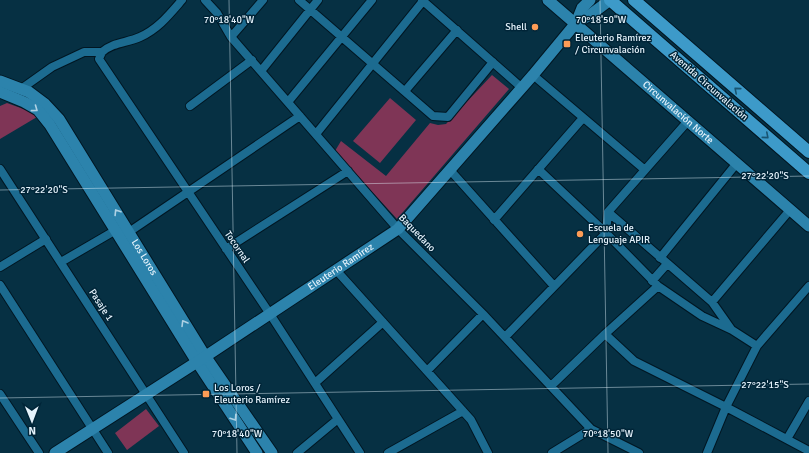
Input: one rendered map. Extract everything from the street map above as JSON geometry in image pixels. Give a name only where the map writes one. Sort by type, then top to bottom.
[{"type":"main road","name":"Circunvalación Norte","points":[[548,0],[809,226]]},
{"type":"main road","name":"Eleuterio Ramírez","points":[[55,453],[398,229],[533,75],[576,23],[582,8],[590,0]]},
{"type":"main road","name":"Eleuterio Ramírez","points":[[576,23],[590,15],[610,0]]},
{"type":"main road","name":"Avenida Circunvalación","points":[[610,0],[809,173]]},
{"type":"main road","name":"Avenida Circunvalación","points":[[634,0],[809,152]]},
{"type":"main road","name":"Los Loros","points":[[0,81],[21,90],[30,92],[46,104],[59,119],[129,232],[201,359],[257,453]]},
{"type":"main road","name":"Los Loros","points":[[0,92],[24,102],[38,110],[50,125],[116,230],[201,359],[272,453]]},
{"type":"street","points":[[21,90],[52,67],[84,52],[102,52],[108,46],[140,37],[162,24],[182,0]]},
{"type":"street","name":"Baquedano","points":[[205,0],[217,13],[231,37],[398,229],[484,314],[591,429],[639,453]]},
{"type":"street","points":[[231,37],[263,0]]},
{"type":"street","points":[[299,0],[433,116],[448,117],[493,62]]},
{"type":"street","points":[[261,71],[318,0]]},
{"type":"street","points":[[288,102],[372,0]]},
{"type":"street","points":[[316,134],[422,1],[522,88]]},
{"type":"street","points":[[405,91],[457,30]]},
{"type":"street","name":"Tocornal","points":[[102,52],[99,59],[188,190],[360,453]]},
{"type":"street","points":[[190,106],[252,60]]},
{"type":"street","points":[[533,75],[645,170]]},
{"type":"street","points":[[61,262],[116,230],[129,232],[188,190],[300,116]]},
{"type":"street","points":[[494,220],[583,118]]},
{"type":"street","points":[[505,337],[606,233],[608,212],[688,121]]},
{"type":"street","points":[[660,258],[737,163]]},
{"type":"street","name":"Pasaje 1","points":[[0,169],[184,453]]},
{"type":"street","points":[[538,169],[606,233],[655,284],[702,316],[732,330],[757,346]]},
{"type":"street","points":[[450,170],[554,286]]},
{"type":"street","points":[[226,249],[348,171]]},
{"type":"street","points":[[712,302],[790,210]]},
{"type":"street","points":[[608,212],[712,302],[732,330]]},
{"type":"street","points":[[0,267],[46,239]]},
{"type":"street","points":[[551,386],[655,284],[667,264]]},
{"type":"street","points":[[336,270],[464,411],[471,420],[488,453]]},
{"type":"street","points":[[0,285],[108,453]]},
{"type":"street","points":[[706,453],[726,406],[757,346],[809,286]]},
{"type":"street","points":[[428,371],[484,314]]},
{"type":"street","points":[[314,383],[383,322]]},
{"type":"street","points":[[605,334],[634,361],[726,406],[809,451]]},
{"type":"street","points":[[0,394],[38,453]]},
{"type":"street","points":[[787,439],[809,400]]},
{"type":"street","points":[[388,453],[464,411]]},
{"type":"street","points":[[297,453],[338,419]]},
{"type":"street","points":[[552,453],[591,429]]},
{"type":"shaded area","points":[[492,75],[509,89],[397,219],[335,151],[341,141],[386,176],[430,123],[438,125],[446,124]]},
{"type":"shaded area","points":[[390,98],[416,120],[380,163],[353,141]]},
{"type":"shaded area","points":[[7,103],[29,111],[37,117],[0,139],[0,106]]},
{"type":"shaded area","points":[[146,409],[159,426],[127,450],[115,433]]},
{"type":"place","name":"Shell","points":[[535,27]]},
{"type":"place","name":"Eleuterio Ramírez / Circunvalación","points":[[567,44]]},
{"type":"place","name":"Escuela de Lenguaje APIR","points":[[580,234]]},
{"type":"place","name":"Los Loros / Eleuterio Ramírez","points":[[206,394]]}]
